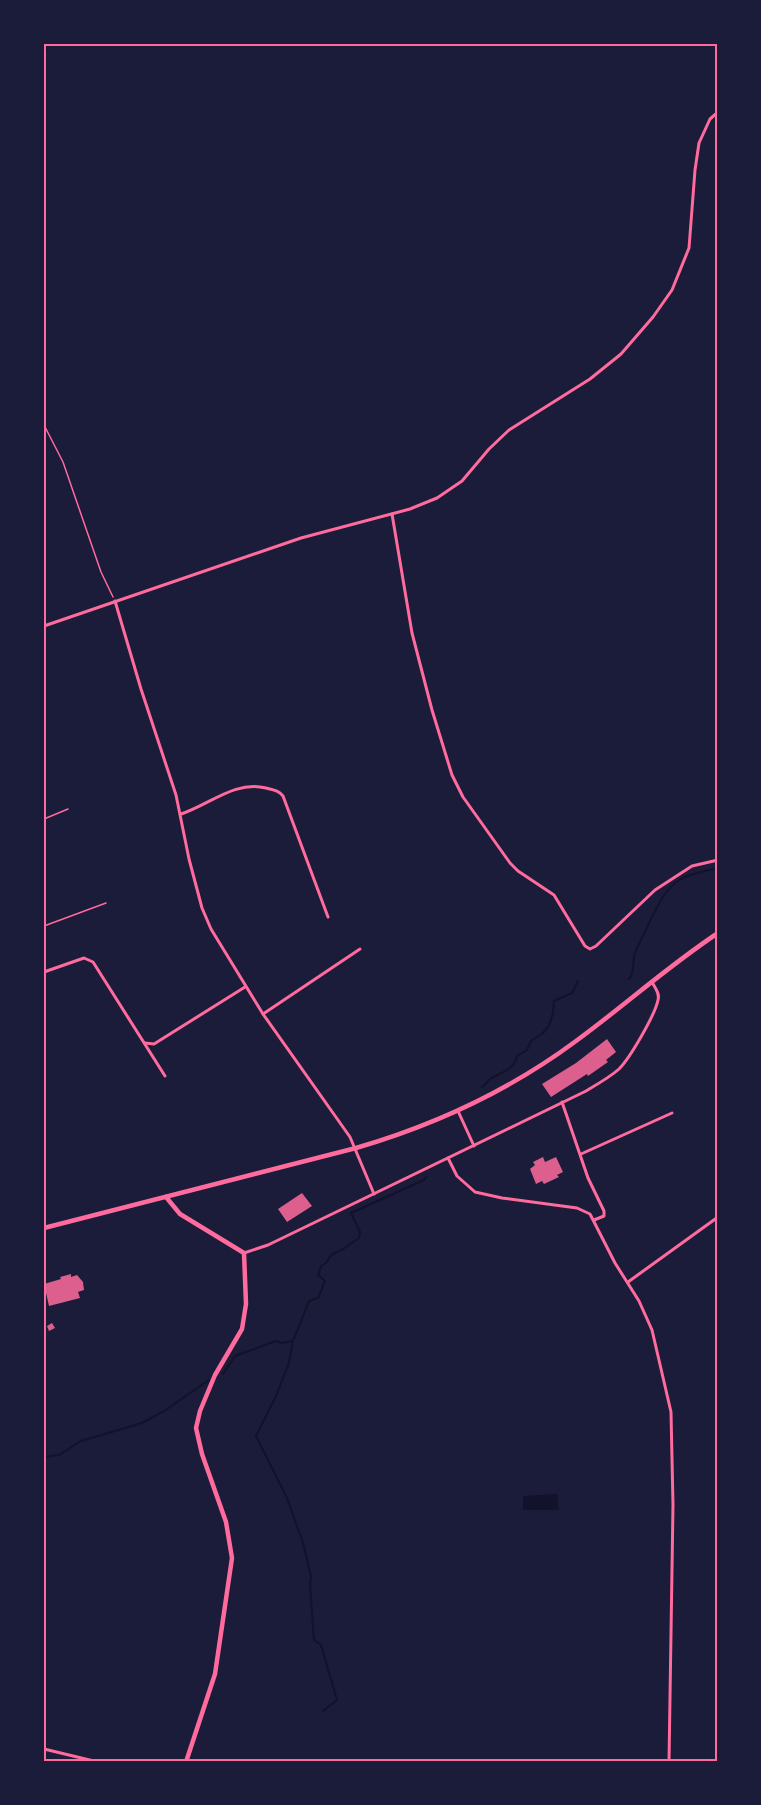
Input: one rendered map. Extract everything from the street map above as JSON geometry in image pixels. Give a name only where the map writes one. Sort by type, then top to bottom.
[{"type":"street","points":[[44,626],[301,538],[425,504],[462,481],[489,449],[509,430],[605,368],[642,330],[672,290],[689,248],[699,143],[710,119],[717,112]]},
{"type":"street","points":[[392,514],[412,633],[432,710],[456,785],[510,863],[554,895],[585,946],[590,949],[596,946],[655,890],[692,866],[717,860]]},
{"type":"street","points":[[115,601],[181,814],[189,859],[202,908],[211,929],[263,1014],[356,1148],[374,1194]]},
{"type":"street","points":[[181,814],[243,787],[259,786],[280,792],[328,916]]},
{"type":"street","points":[[44,1228],[356,1148],[405,1133],[458,1111],[503,1088],[576,1042],[717,933]]},
{"type":"street","points":[[263,1014],[360,949]]},
{"type":"street","points":[[44,972],[84,958],[93,963],[165,1076]]},
{"type":"street","points":[[166,1197],[180,1214],[244,1253],[268,1245],[474,1146],[613,1074],[629,1057],[658,1000],[658,993],[652,982]]},
{"type":"street","points":[[143,1042],[154,1044],[245,986]]},
{"type":"street","points":[[562,1102],[588,1178],[605,1213],[594,1220]]},
{"type":"street","points":[[458,1111],[474,1146]]},
{"type":"street","points":[[581,1154],[672,1113]]},
{"type":"street","points":[[448,1158],[457,1176],[475,1192],[577,1208],[590,1215],[652,1330],[671,1412],[673,1505],[669,1761]]},
{"type":"street","points":[[627,1282],[717,1217]]},
{"type":"street","points":[[186,1761],[215,1674],[232,1558],[226,1522],[202,1454],[196,1428],[200,1411],[215,1375],[242,1329],[246,1304],[244,1253]]},
{"type":"street","points":[[44,1749],[98,1761]]},
{"type":"lane","points":[[44,819],[68,809]]},
{"type":"lane","points":[[44,926],[106,903]]},
{"type":"path","points":[[44,425],[63,462],[101,572],[115,601]]},
{"type":"shaded area","points":[[557,1494],[559,1510],[523,1510],[523,1496]]},
{"type":"building","points":[[607,1039],[616,1052],[606,1060],[608,1062],[551,1097],[542,1084],[576,1063]]},
{"type":"building","points":[[543,1157],[545,1162],[556,1157],[563,1172],[557,1175],[559,1177],[544,1184],[542,1181],[536,1184],[530,1169],[535,1165],[533,1162]]},
{"type":"building","points":[[302,1193],[312,1206],[287,1222],[278,1209]]},
{"type":"building","points":[[71,1274],[71,1277],[77,1275],[83,1282],[84,1290],[78,1292],[80,1298],[49,1306],[44,1284]]},
{"type":"building","points":[[52,1323],[55,1328],[49,1331],[47,1326]]},
{"type":"waterway","points":[[44,55],[45,44]]},
{"type":"waterway","points":[[629,979],[637,949],[658,906],[670,888],[676,882],[693,874],[718,868]]},
{"type":"waterway","points":[[482,1087],[489,1080],[509,1069],[517,1056],[527,1050],[531,1041],[543,1033],[549,1026],[554,1001],[572,993],[578,981]]},
{"type":"waterway","points":[[223,1374],[235,1356],[276,1341],[282,1343],[293,1341],[309,1301],[318,1298],[325,1281],[318,1275],[321,1266],[331,1255],[359,1238],[360,1232],[351,1213],[424,1180],[426,1177]]},
{"type":"waterway","points":[[293,1341],[289,1363],[256,1436],[287,1498],[303,1543],[311,1576],[314,1640],[321,1645],[337,1700],[323,1711]]},
{"type":"waterway","points":[[44,1457],[59,1455],[81,1441],[142,1423],[209,1380]]}]
